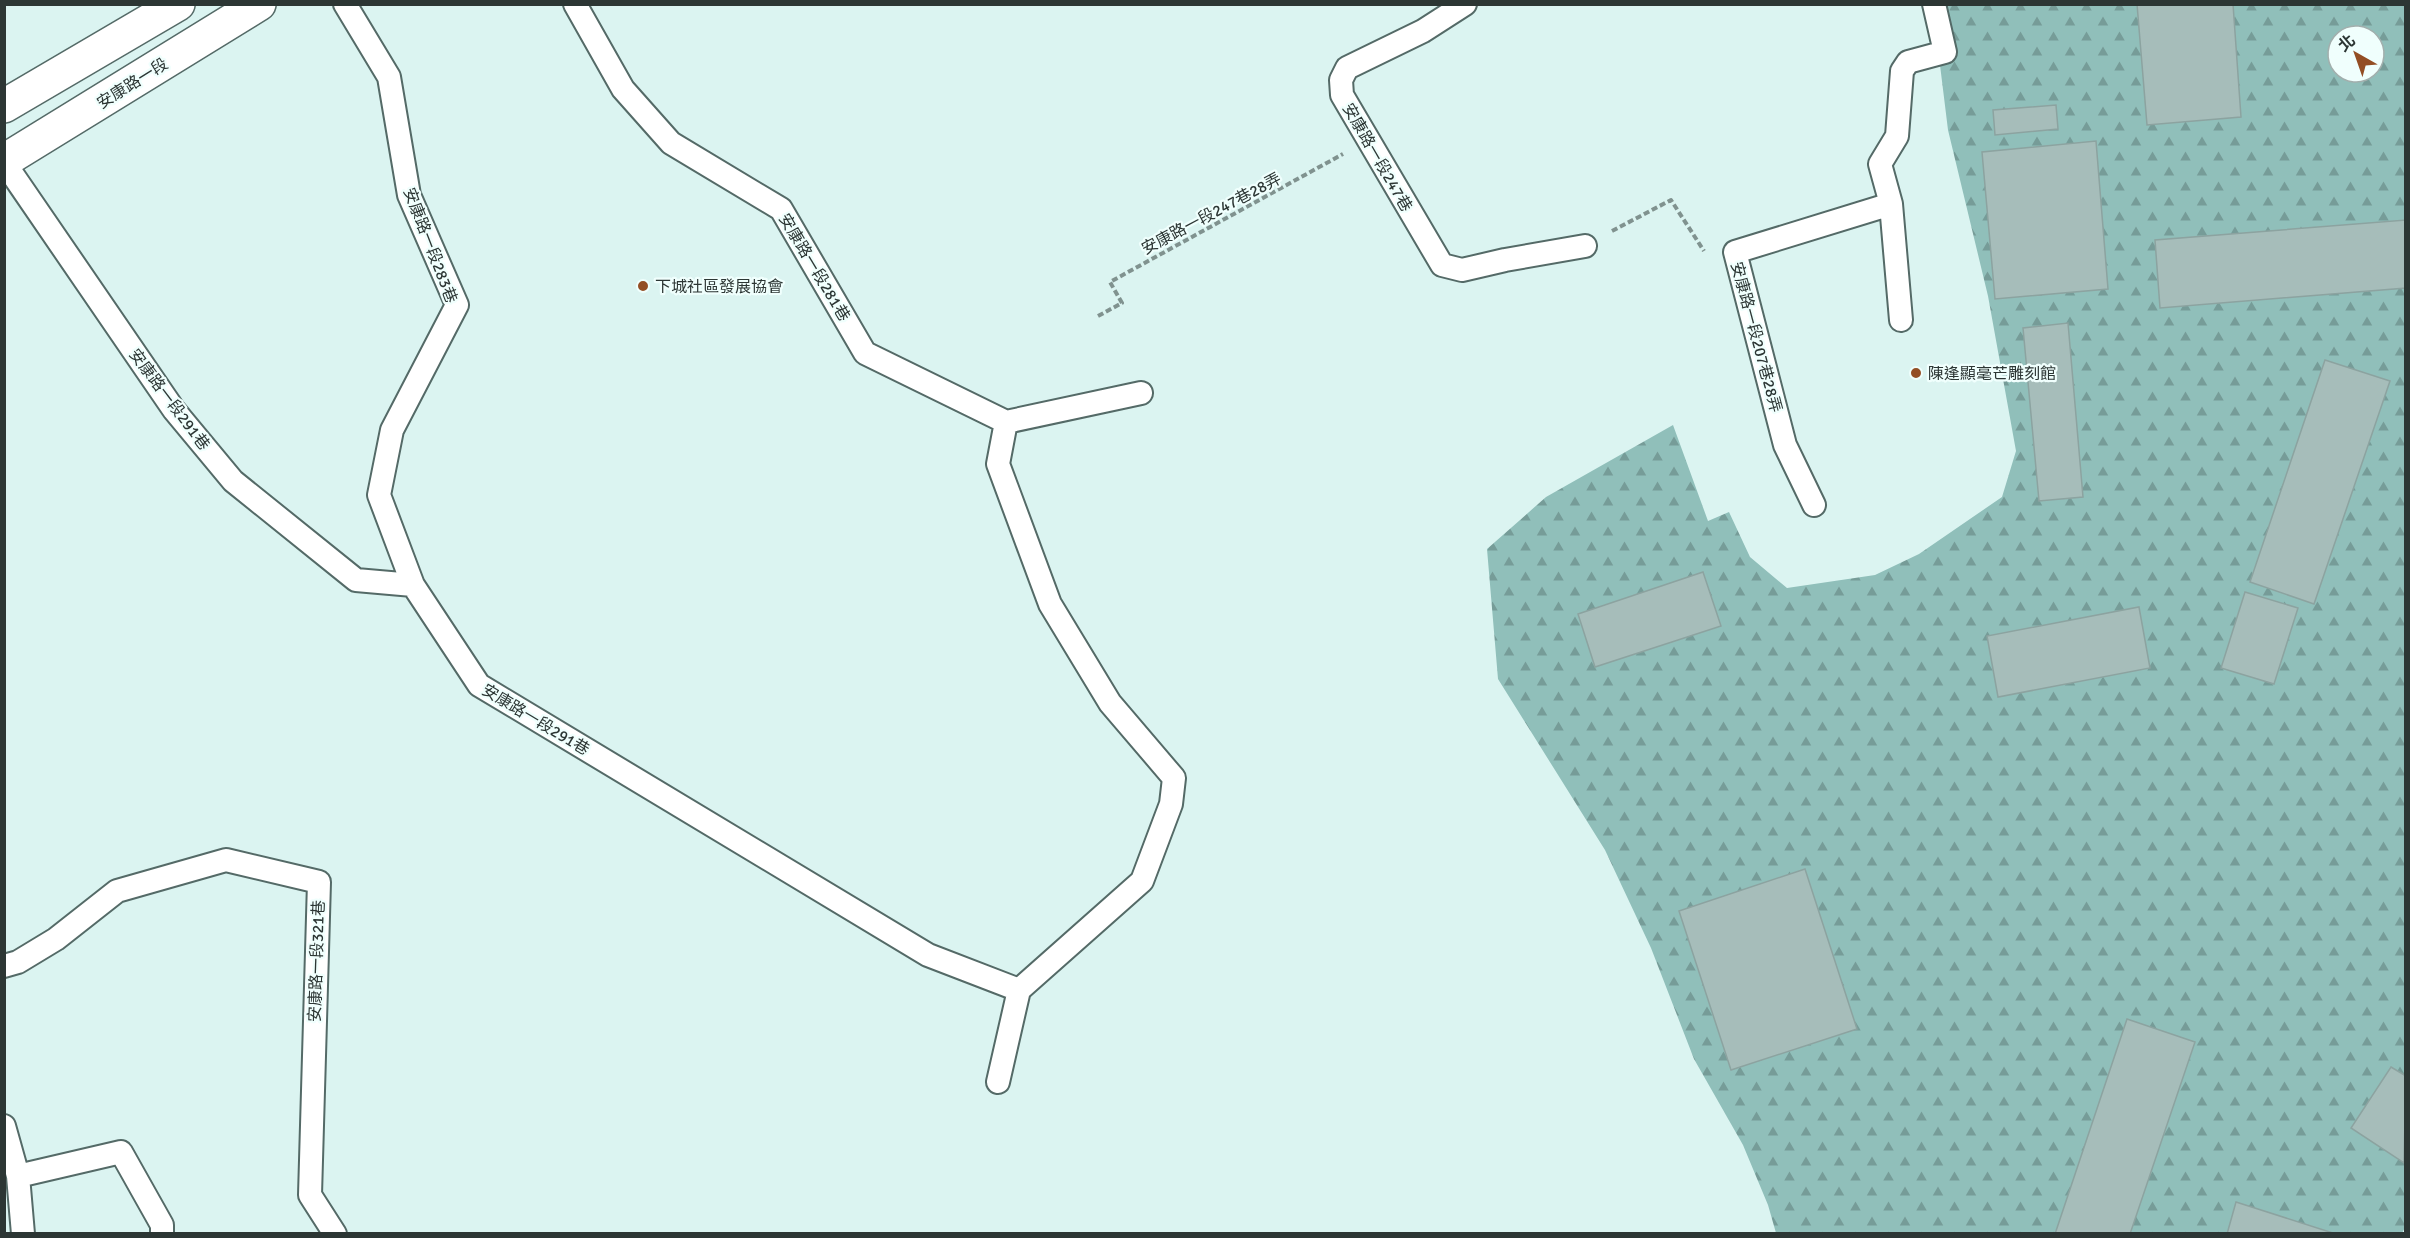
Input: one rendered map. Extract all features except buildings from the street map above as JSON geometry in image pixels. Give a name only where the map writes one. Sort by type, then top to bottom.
[{"type":"main road","points":[[4,106],[178,4]]},
{"type":"main road","name":"安康路一段","points":[[4,162],[259,4]]},
{"type":"lane","name":"安康路一段283巷","points":[[345,4],[389,77],[409,195],[457,305],[392,430],[380,495],[412,585]]},
{"type":"lane","name":"安康路一段281巷","points":[[575,4],[623,89],[671,143],[782,209],[865,353],[1006,422]]},
{"type":"lane","name":"安康路一段247巷","points":[[1465,4],[1423,31],[1347,68],[1341,80],[1342,95],[1442,265],[1462,270],[1585,246]]},
{"type":"lane","points":[[1901,320],[1890,204],[1880,164],[1897,136],[1902,71],[1908,62],[1945,52],[1934,4]]},
{"type":"lane","name":"安康路一段291巷","points":[[4,162],[174,410],[233,481],[356,579],[412,585],[479,685],[928,955],[1019,990]]},
{"type":"lane","name":"安康路一段207巷28弄","points":[[1814,505],[1785,445],[1735,252],[1890,204]]},
{"type":"lane","points":[[998,1082],[1019,990],[1142,882],[1171,804],[1174,778],[1110,703],[1050,604],[998,464],[1006,422],[1141,393]]},
{"type":"lane","name":"安康路一段321巷","points":[[4,966],[18,963],[56,939],[117,891],[226,860],[319,882],[310,1194],[335,1233]]},
{"type":"lane","points":[[4,1126],[18,1176],[23,1233]]},
{"type":"lane","points":[[18,1176],[121,1152],[162,1225],[162,1233]]},
{"type":"path","name":"安康路一段247巷28弄","points":[[1098,316],[1122,303],[1110,282],[1368,140]]},
{"type":"path","points":[[1585,246],[1671,200],[1710,261],[1735,252]]},
{"type":"green space","points":[[1941,5],[2405,5],[2406,1226],[2402,1233],[1776,1233],[1768,1205],[1743,1145],[1694,1059],[1651,948],[1605,850],[1498,679],[1487,549],[1546,497],[1673,425],[1708,521],[1729,512],[1750,557],[1787,588],[1875,575],[1919,554],[2002,497],[2016,451],[1988,296],[1948,130],[1940,65],[1948,64]]},
{"type":"place","name":"下城社區發展協會","points":[[643,286]]},
{"type":"place","name":"陳逢顯毫芒雕刻館","points":[[1916,373]]}]
